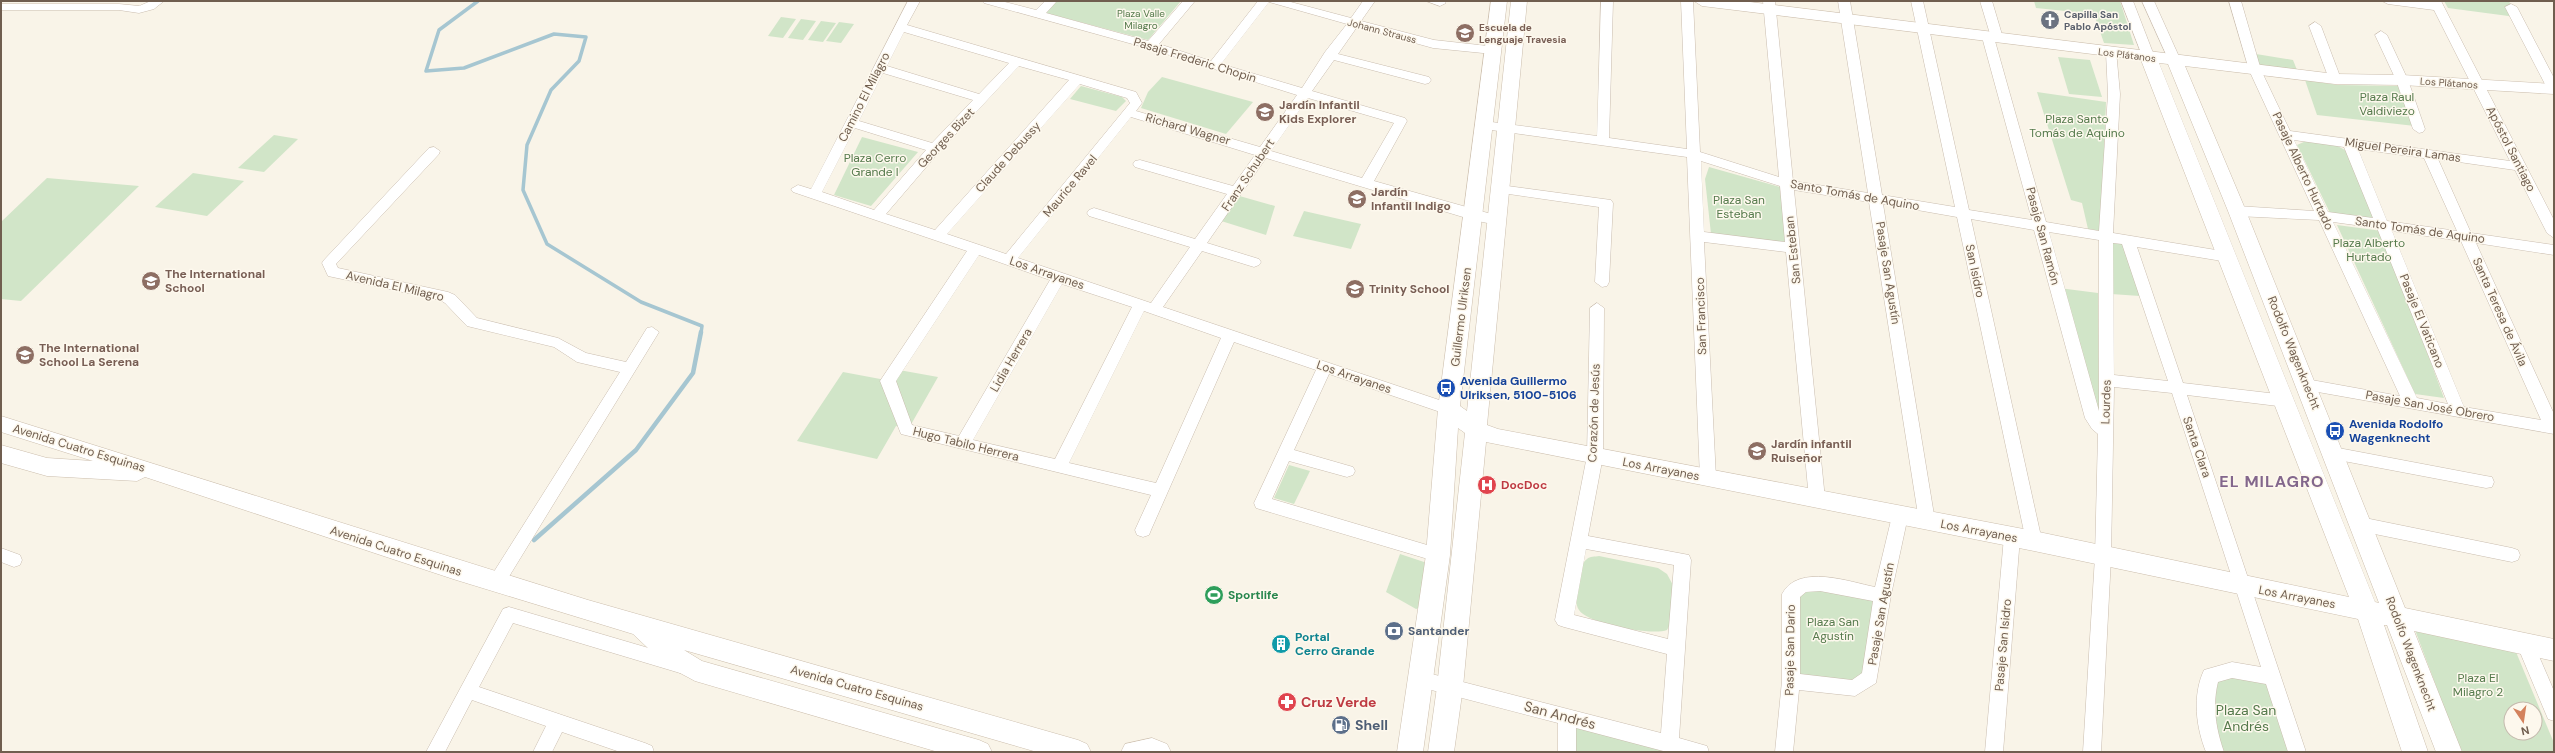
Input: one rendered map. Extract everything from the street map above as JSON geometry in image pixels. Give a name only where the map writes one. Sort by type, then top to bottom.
[{"type":"street","points":[[119,7],[140,1]]},
{"type":"street","points":[[1,7],[46,4],[119,7],[139,10],[150,7],[158,1]]},
{"type":"street","name":"Camino El Milagro","points":[[814,194],[914,1]]},
{"type":"street","name":"Pasaje Frederic Chopin","points":[[988,1],[1151,45],[1213,66],[1402,121],[1366,181]]},
{"type":"street","points":[[1038,14],[1051,1]]},
{"type":"street","points":[[1151,45],[1189,1]]},
{"type":"street","points":[[1213,66],[1264,1]]},
{"type":"street","name":"Johann Strauss","points":[[1274,1],[1433,44],[1493,50]]},
{"type":"street","name":"Franz Schubert","points":[[1059,466],[1147,307],[1198,245],[1237,192],[1263,151],[1329,55],[1369,1]]},
{"type":"street","name":"Guillermo Ulriksen","points":[[1410,752],[1438,555],[1449,410],[1498,1]]},
{"type":"street","name":"Guillermo Ulriksen","points":[[1441,752],[1450,687],[1519,1]]},
{"type":"street","points":[[1603,140],[1607,1]]},
{"type":"street","name":"San Francisco","points":[[1687,1],[1708,478]]},
{"type":"street","name":"Los Plátanos","points":[[1702,1],[1769,5],[1847,19],[1923,29],[2149,58],[2335,79],[2402,80],[2554,89]]},
{"type":"street","name":"Pasaje San Agustín","points":[[1844,1],[1927,521]]},
{"type":"street","name":"San Isidro","points":[[1916,1],[1963,213],[2023,539]]},
{"type":"street","name":"Pasaje San Ramón","points":[[1986,1],[1992,38],[2040,226],[2094,418],[2097,425],[2105,431]]},
{"type":"street","name":"Rodolfo Wagenknecht","points":[[2127,1],[2286,401],[2367,611],[2415,752]]},
{"type":"street","name":"Rodolfo Wagenknecht","points":[[2148,1],[2237,211],[2398,618],[2449,752]]},
{"type":"street","name":"Pasaje Alberto Hurtado","points":[[2235,1],[2255,70],[2287,135],[2411,402]]},
{"type":"street","points":[[2388,1],[2436,4]]},
{"type":"street","name":"Apóstol Santiago","points":[[2436,4],[2554,233]]},
{"type":"street","name":"San Esteban","points":[[1769,5],[1817,499]]},
{"type":"street","points":[[2511,7],[2554,89]]},
{"type":"street","points":[[2315,26],[2335,79]]},
{"type":"street","name":"Richard Wagner","points":[[900,27],[1132,95],[1136,103],[1130,113],[1366,181],[1473,215],[1497,220]]},
{"type":"street","points":[[2381,35],[2402,80],[2419,129]]},
{"type":"street","name":"Lourdes","points":[[2092,752],[2103,557],[2107,380],[2106,213],[2114,94],[2112,53]]},
{"type":"street","points":[[1329,55],[1425,80]]},
{"type":"street","name":"Georges Bizet","points":[[877,215],[935,148],[1017,61]]},
{"type":"street","points":[[879,68],[982,99]]},
{"type":"street","name":"Claude Debussy","points":[[938,236],[1078,78]]},
{"type":"street","name":"Maurice Ravel","points":[[1009,260],[1130,113]]},
{"type":"street","points":[[851,123],[935,148]]},
{"type":"street","name":"Santo Tomás de Aquino","points":[[1484,125],[1603,140],[1694,154],[1787,184],[2228,257]]},
{"type":"street","name":"Miguel Pereira Lamas","points":[[2287,135],[2520,166]]},
{"type":"street","name":"Pasaje El Vaticano","points":[[2349,143],[2458,410]]},
{"type":"street","name":"Avenida El Milagro","points":[[434,151],[329,263],[330,269],[333,272],[443,296],[450,299],[472,322],[558,343],[582,358],[628,368]]},
{"type":"street","name":"Santa Teresa de Ávila","points":[[2429,154],[2553,428]]},
{"type":"street","points":[[1140,164],[1237,192]]},
{"type":"street","name":"Los Arrayanes","points":[[798,189],[1449,410],[1475,428],[1495,437],[2023,539],[2103,557],[2554,650]]},
{"type":"street","points":[[1500,189],[1606,203],[1602,282]]},
{"type":"street","name":"Santo Tomás de Aquino","points":[[2237,211],[2325,216],[2554,250]]},
{"type":"street","points":[[1094,213],[1254,262]]},
{"type":"street","points":[[1698,236],[1793,248]]},
{"type":"street","name":"Santa Clara","points":[[2128,241],[2244,586],[2297,752]]},
{"type":"street","name":"Hugo Tabilo Herrera","points":[[976,249],[888,381],[906,430],[1161,491]]},
{"type":"street","name":"Lidia Herrera","points":[[963,443],[1059,277]]},
{"type":"street","name":"Corazón de Jesús","points":[[1597,308],[1595,456],[1564,620],[1677,649]]},
{"type":"street","points":[[496,583],[628,368],[652,332]]},
{"type":"street","points":[[1143,530],[1230,335]]},
{"type":"street","points":[[1325,367],[1262,503],[1438,555]]},
{"type":"street","points":[[2107,380],[2286,401]]},
{"type":"street","name":"Pasaje San José Obrero","points":[[2306,385],[2458,410],[2553,428]]},
{"type":"street","name":"Avenida Cuatro Esquinas","points":[[1,424],[100,452],[157,473],[496,583],[636,625],[1078,752]]},
{"type":"street","points":[[2333,453],[2486,482]]},
{"type":"street","name":"Avenida Cuatro Esquinas","points":[[1,454],[47,467],[157,473]]},
{"type":"street","points":[[1285,454],[1347,471]]},
{"type":"street","name":"Pasaje San Agustín","points":[[1791,681],[1855,688],[1870,677],[1882,595],[1900,516]]},
{"type":"street","points":[[2360,524],[2512,555]]},
{"type":"street","name":"Pasaje San Isidro","points":[[1994,752],[2023,539]]},
{"type":"street","points":[[1578,541],[1683,560],[1669,744]]},
{"type":"street","name":"Pasaje San Dario","points":[[1784,752],[1791,681],[1791,594],[1802,585],[1820,584],[1882,595]]},
{"type":"street","name":"Avenida Cuatro Esquinas","points":[[468,691],[509,614],[963,750]]},
{"type":"street","name":"Avenida Cuatro Esquinas","points":[[636,625],[676,658],[695,670]]},
{"type":"street","points":[[2526,645],[2554,713]]},
{"type":"street","points":[[2215,752],[2209,737],[2206,693],[2210,676],[2232,670],[2272,677]]},
{"type":"street","name":"San Andrés","points":[[1420,679],[1700,752]]},
{"type":"street","points":[[435,752],[468,691],[645,752]]},
{"type":"street","points":[[1567,717],[1567,752]]},
{"type":"street","points":[[542,752],[557,722]]},
{"type":"green space","name":"Plaza Valle Milagro","points":[[1057,1],[1181,1],[1148,40],[1046,13]]},
{"type":"green space","points":[[2034,1],[2120,1],[2134,45],[2104,43],[2094,14],[2036,8]]},
{"type":"green space","points":[[2444,1],[2509,1],[2516,17],[2448,8]]},
{"type":"green space","points":[[781,17],[796,19],[783,38],[768,36]]},
{"type":"green space","points":[[801,19],[816,21],[803,40],[788,38]]},
{"type":"green space","points":[[821,21],[836,23],[823,42],[808,40]]},
{"type":"green space","points":[[839,22],[854,24],[841,43],[826,41]]},
{"type":"green space","points":[[2250,53],[2293,60],[2299,75],[2255,70]]},
{"type":"green space","points":[[2058,57],[2090,60],[2102,97],[2069,94]]},
{"type":"green space","points":[[1162,77],[1253,102],[1226,134],[1141,108],[1148,92]]},
{"type":"green space","name":"Plaza Raul Valdiviezo","points":[[2305,80],[2338,85],[2400,86],[2415,126],[2317,115]]},
{"type":"green space","points":[[1081,86],[1122,97],[1126,101],[1116,111],[1070,99]]},
{"type":"green space","name":"Plaza Santo Tomás de Aquino","points":[[2037,92],[2106,102],[2101,231],[2088,229],[2082,203],[2071,200]]},
{"type":"green space","points":[[274,135],[298,139],[264,172],[238,168]]},
{"type":"green space","name":"Plaza Cerro Grande I","points":[[862,137],[918,152],[871,206],[834,195]]},
{"type":"green space","name":"Plaza Alberto Hurtado","points":[[2306,141],[2336,145],[2350,153],[2375,221],[2331,215],[2297,145]]},
{"type":"green space","name":"Plaza San Esteban","points":[[1709,167],[1780,187],[1786,244],[1711,234],[1705,179]]},
{"type":"green space","points":[[193,173],[244,181],[207,216],[155,207]]},
{"type":"green space","points":[[47,178],[139,186],[21,301],[1,299],[1,222]]},
{"type":"green space","points":[[1236,195],[1275,206],[1266,235],[1218,220]]},
{"type":"green space","points":[[1304,211],[1361,224],[1351,249],[1293,236]]},
{"type":"green space","name":"Plaza Alberto Hurtado","points":[[2337,225],[2382,231],[2444,398],[2415,394]]},
{"type":"green space","points":[[2112,239],[2124,242],[2140,296],[2111,294]]},
{"type":"green space","points":[[2059,288],[2098,293],[2099,415]]},
{"type":"green space","points":[[899,370],[938,377],[909,428],[896,426],[877,459],[797,441],[843,372],[891,381]]},
{"type":"green space","points":[[1289,465],[1310,471],[1294,504],[1274,498]]},
{"type":"green space","points":[[1400,554],[1430,564],[1419,608],[1416,609],[1386,592]]},
{"type":"green space","points":[[1599,556],[1658,568],[1667,574],[1674,587],[1670,624],[1667,630],[1648,631],[1621,628],[1594,620],[1579,610],[1576,599],[1576,583],[1580,569],[1588,558]]},
{"type":"green space","name":"Plaza San Agustín","points":[[1805,589],[1876,598],[1865,674],[1853,683],[1795,677],[1796,596]]},
{"type":"green space","name":"Plaza El Milagro 2","points":[[2415,630],[2516,652],[2536,701],[2503,701],[2503,741],[2543,741],[2543,717],[2554,743],[2554,752],[2461,752]]},
{"type":"green space","name":"Plaza San Andrés","points":[[2234,676],[2268,681],[2291,752],[2221,752],[2212,696],[2216,681]]},
{"type":"green space","points":[[1571,724],[1686,752],[1571,752]]},
{"type":"waterway","points":[[478,1],[439,30],[426,71],[464,68],[554,34],[586,37],[579,61],[551,90],[527,145],[523,190],[547,244],[641,302],[702,326],[701,333]]},
{"type":"waterway","points":[[534,540],[636,450],[693,373],[701,332]]},
{"type":"place","name":"Capilla San Pablo Apóstol","points":[[2050,20]]},
{"type":"place","name":"Escuela de Lenguaje Travesia","points":[[1465,33]]},
{"type":"place","name":"Jardín Infantil Kids Explorer","points":[[1265,112]]},
{"type":"place","name":"Jardín Infantil Indigo","points":[[1357,199]]},
{"type":"place","name":"The International School","points":[[151,281]]},
{"type":"place","name":"Trinity School","points":[[1355,289]]},
{"type":"place","name":"The International School La Serena","points":[[25,355]]},
{"type":"place","name":"Avenida Guillermo Ulriksen, 5100-5106","points":[[1446,388]]},
{"type":"place","name":"Avenida Rodolfo Wagenknecht","points":[[2335,431]]},
{"type":"place","name":"Jardín infantil Ruiseñor","points":[[1757,451]]},
{"type":"place","name":"DocDoc","points":[[1487,485]]},
{"type":"place","name":"Sportlife","points":[[1214,595]]},
{"type":"place","name":"Santander","points":[[1394,631]]},
{"type":"place","name":"Portal Cerro Grande","points":[[1281,644]]},
{"type":"place","name":"Cruz Verde","points":[[1287,702]]},
{"type":"place","name":"Shell","points":[[1341,725]]},
{"type":"district","name":"EL MILAGRO","points":[[2272,481]]}]
